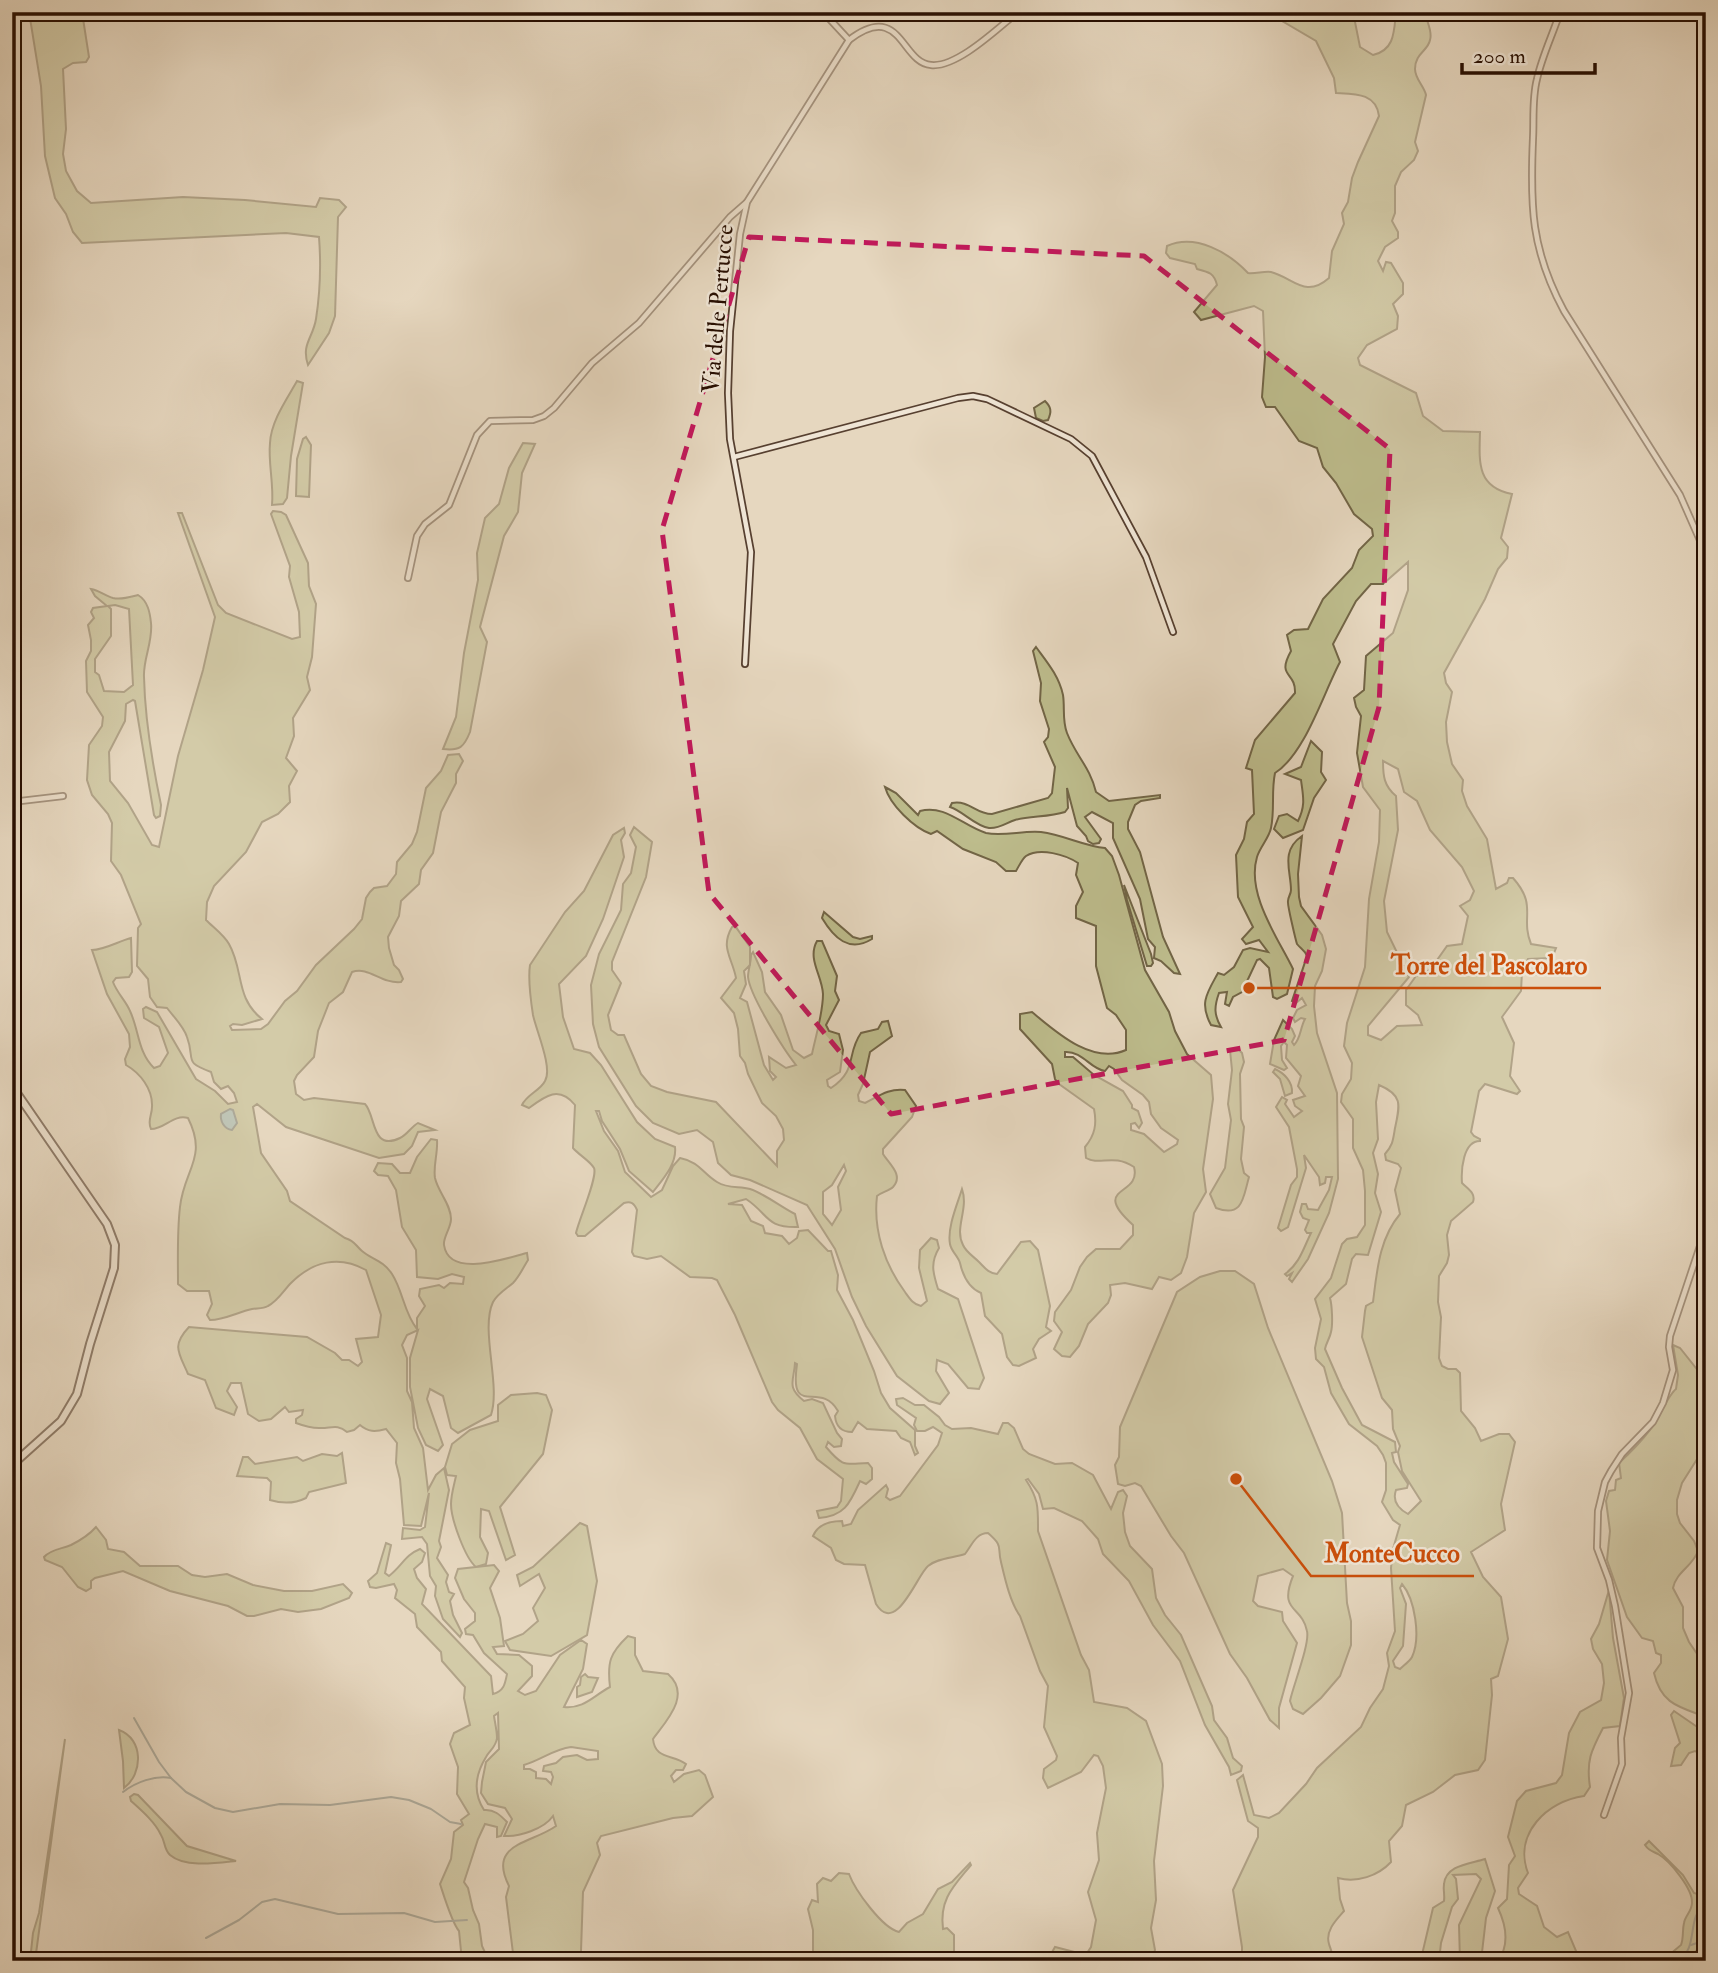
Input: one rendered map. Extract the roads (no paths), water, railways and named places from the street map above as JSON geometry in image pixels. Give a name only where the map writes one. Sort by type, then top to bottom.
[{"type":"street","points":[[823,12],[849,40]]},
{"type":"street","points":[[904,32],[921,61],[936,65],[968,51],[1018,12]]},
{"type":"street","points":[[1560,12],[1539,69],[1535,88],[1531,192],[1536,239],[1551,288],[1680,495],[1706,554]]},
{"type":"street","name":"Via delle Pertucce","points":[[746,664],[751,552],[728,414],[729,350],[740,234],[747,202],[858,26]]},
{"type":"street","points":[[408,578],[418,533],[449,505],[482,427],[496,419],[536,419],[551,411],[592,363],[639,323],[730,217],[747,202]]},
{"type":"street","points":[[734,457],[953,399],[971,396],[984,398],[1070,439],[1092,456],[1146,557],[1173,632]]},
{"type":"street","points":[[12,802],[63,796]]},
{"type":"street","points":[[12,1086],[107,1224],[116,1255],[111,1282],[73,1405],[58,1424],[12,1465]]},
{"type":"street","points":[[1604,1815],[1622,1764],[1621,1738],[1629,1693],[1615,1606],[1597,1548],[1599,1508],[1605,1482],[1611,1471],[1622,1454],[1653,1422],[1667,1394],[1673,1370],[1669,1347],[1671,1333],[1706,1228]]},
{"type":"water","points":[[233,1110],[237,1123],[232,1130],[225,1126],[221,1117],[221,1114]]},
{"type":"waterway","points":[[134,1718],[171,1778],[186,1792],[215,1808],[233,1812],[280,1804],[330,1805],[391,1797],[409,1800],[431,1809],[450,1822],[461,1824]]},
{"type":"waterway","points":[[123,1792],[146,1780],[171,1778]]},
{"type":"waterway","points":[[206,1938],[239,1920],[262,1902],[275,1899],[338,1914],[404,1913],[435,1922],[467,1920]]},
{"type":"waterway","points":[[1678,1961],[1689,1948],[1696,1916],[1706,1903]]},
{"type":"waterway","points":[[1691,1945],[1706,1940]]},
{"type":"place","name":"Torre del Pascolaro","points":[[1249,988]]},
{"type":"place","name":"MonteCucco","points":[[1236,1479]]}]
